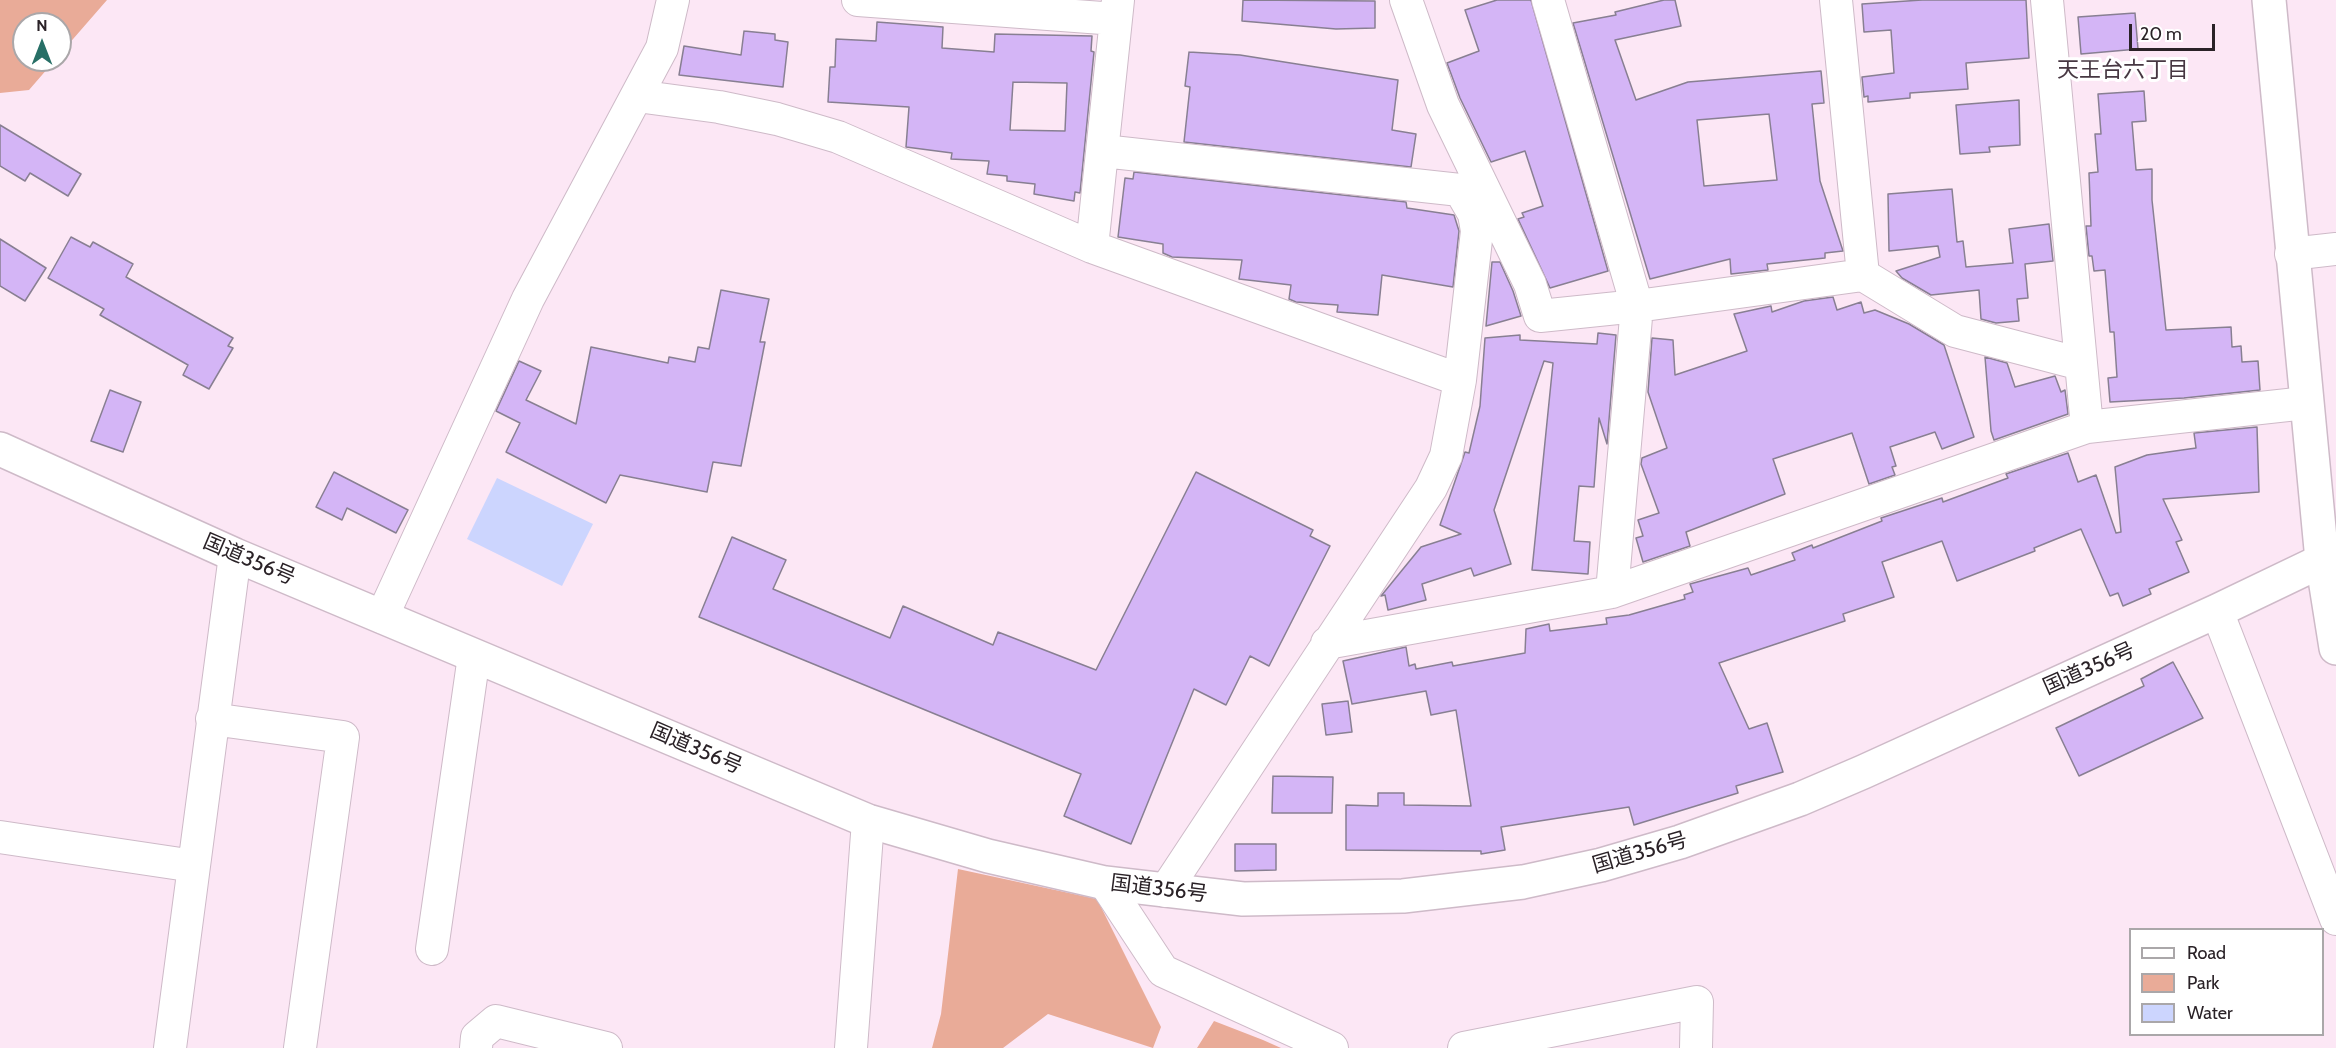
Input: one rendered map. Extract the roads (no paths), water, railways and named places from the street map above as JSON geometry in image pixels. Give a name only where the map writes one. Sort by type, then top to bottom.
[{"type":"main road","points":[[2269,0],[2306,404],[2329,557],[2336,648]]},
{"type":"main road","name":"国道356号","points":[[0,450],[235,555],[868,822],[988,856],[1105,883],[1243,899],[1403,896],[1523,882],[1611,862],[1720,829],[1800,799],[2217,611],[2329,557]]},
{"type":"street","points":[[382,617],[528,298],[662,48],[673,0]]},
{"type":"street","points":[[858,0],[1117,9],[1092,247]]},
{"type":"street","points":[[1406,0],[1443,105],[1530,284],[1540,316],[1637,306],[1863,275],[1955,332],[2081,364]]},
{"type":"street","points":[[1548,0],[1637,306],[1612,592]]},
{"type":"street","points":[[1836,0],[1863,275]]},
{"type":"street","points":[[2047,0],[2087,427]]},
{"type":"street","points":[[638,96],[719,107],[777,119],[838,137],[1092,247],[1460,380]]},
{"type":"street","points":[[1102,151],[1460,190],[1474,214],[1477,231],[1460,380],[1446,456],[1431,488],[1165,891]]},
{"type":"street","points":[[2291,254],[2336,249]]},
{"type":"street","points":[[1327,643],[1612,592],[2087,427],[2306,404]]},
{"type":"street","points":[[170,1048],[235,555]]},
{"type":"street","points":[[2217,611],[2336,919]]},
{"type":"street","points":[[432,949],[474,656]]},
{"type":"street","points":[[212,719],[343,737],[300,1048]]},
{"type":"street","points":[[851,1048],[868,822]]},
{"type":"street","points":[[0,837],[194,866]]},
{"type":"street","points":[[1105,883],[1163,971],[1332,1048]]},
{"type":"street","points":[[1464,1048],[1697,1002],[1696,1048]]},
{"type":"street","points":[[476,1048],[477,1037],[496,1021],[606,1048]]},
{"type":"water","points":[[497,478],[593,524],[562,586],[467,539]]},
{"type":"district","name":"天王台六丁目","points":[[2123,71]]}]
